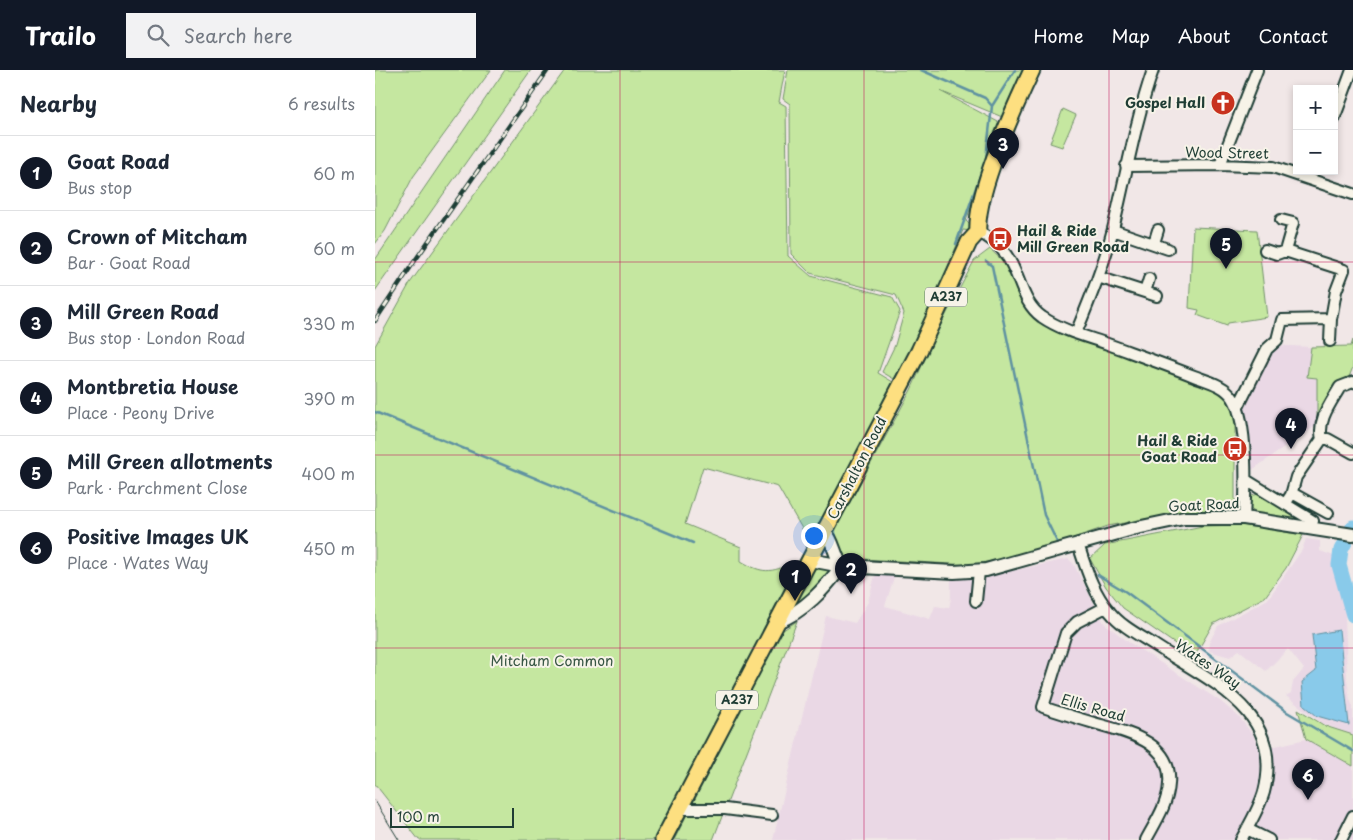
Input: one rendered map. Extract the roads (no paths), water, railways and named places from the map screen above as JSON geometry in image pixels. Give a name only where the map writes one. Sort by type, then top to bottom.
[{"type":"main road","name":"A237","points":[[978,232],[978,214],[988,181],[1007,126],[1032,70]]},
{"type":"main road","name":"Carshalton Road","points":[[663,840],[913,363],[948,293],[969,242],[978,232]]},
{"type":"street","points":[[1076,334],[1098,277],[1113,230],[1140,109],[1153,70]]},
{"type":"street","points":[[1220,165],[1257,70]]},
{"type":"street","points":[[1338,108],[1352,70]]},
{"type":"street","name":"Wood Street","points":[[1126,166],[1220,165],[1273,167],[1293,171]]},
{"type":"street","name":"Wood Street","points":[[1315,175],[1353,194]]},
{"type":"street","points":[[1281,220],[1293,223],[1285,251]]},
{"type":"street","points":[[1113,230],[1168,248]]},
{"type":"street","points":[[1154,244],[1158,230]]},
{"type":"street","points":[[978,232],[990,237],[1004,249],[1036,311],[1059,326],[1076,334],[1157,361],[1222,388],[1232,396],[1238,407],[1246,480],[1244,518]]},
{"type":"street","points":[[1265,250],[1277,254],[1285,251],[1348,272],[1336,290],[1330,341]]},
{"type":"street","points":[[1098,277],[1157,296]]},
{"type":"street","points":[[1145,292],[1149,279]]},
{"type":"street","points":[[1238,407],[1267,349],[1277,340],[1281,320],[1331,320]]},
{"type":"street","points":[[1285,504],[1292,493],[1296,477],[1322,439],[1320,431],[1322,421],[1340,387],[1353,382]]},
{"type":"street","points":[[1322,439],[1327,439],[1353,453]]},
{"type":"street","points":[[1246,480],[1313,521]]},
{"type":"street","points":[[1292,493],[1328,513]]},
{"type":"street","name":"Goat Road","points":[[810,560],[842,566],[979,571],[1011,564],[1132,529],[1184,518],[1244,518],[1353,535]]},
{"type":"street","points":[[777,622],[791,616],[825,589],[842,566],[835,554],[830,537],[825,532]]},
{"type":"street","name":"Wates Way","points":[[1078,544],[1091,582],[1106,607],[1126,626],[1225,691],[1243,706],[1264,736],[1267,770],[1264,790],[1241,840]]},
{"type":"street","points":[[976,601],[979,571]]},
{"type":"street","name":"Ellis Road","points":[[1106,607],[1077,622],[1066,633],[1043,707],[1139,736],[1158,751],[1166,764],[1169,783],[1164,804],[1145,840]]},
{"type":"street","points":[[680,809],[725,810],[772,815]]},
{"type":"street","points":[[1341,840],[1353,816]]},
{"type":"street","points":[[1247,829],[1269,840]]},
{"type":"water","points":[[1339,630],[1349,725],[1317,716],[1304,705],[1302,682],[1316,671],[1312,635]]},
{"type":"waterway","points":[[921,70],[985,98],[992,106],[986,159],[956,244]]},
{"type":"waterway","points":[[992,106],[1015,70]]},
{"type":"waterway","points":[[986,261],[992,266],[1044,515],[1057,542]]},
{"type":"waterway","points":[[375,412],[693,543]]},
{"type":"waterway","points":[[1353,527],[1341,550],[1339,565],[1353,615]]},
{"type":"waterway","points":[[1098,575],[1126,592],[1287,712],[1353,751]]},
{"type":"tram line","points":[[375,801],[399,840]]},
{"type":"railway","points":[[375,321],[548,70]]},
{"type":"place","name":"Gospel Hall","points":[[1223,103]]},
{"type":"place","name":"Mill Green Road","points":[[1003,169]]},
{"type":"place","name":"Hail & Ride Mill Green Road","points":[[1000,239]]},
{"type":"place","name":"Mill Green allotments","points":[[1226,269]]},
{"type":"place","name":"Hail & Ride Goat Road","points":[[1235,449]]},
{"type":"place","name":"Montbretia House","points":[[1291,449]]},
{"type":"place","name":"Crown of Mitcham","points":[[851,594]]},
{"type":"place","name":"Goat Road","points":[[795,601]]},
{"type":"place","name":"Positive Images UK","points":[[1308,800]]},
{"type":"park label","name":"Mitcham Common","points":[[552,661]]}]
